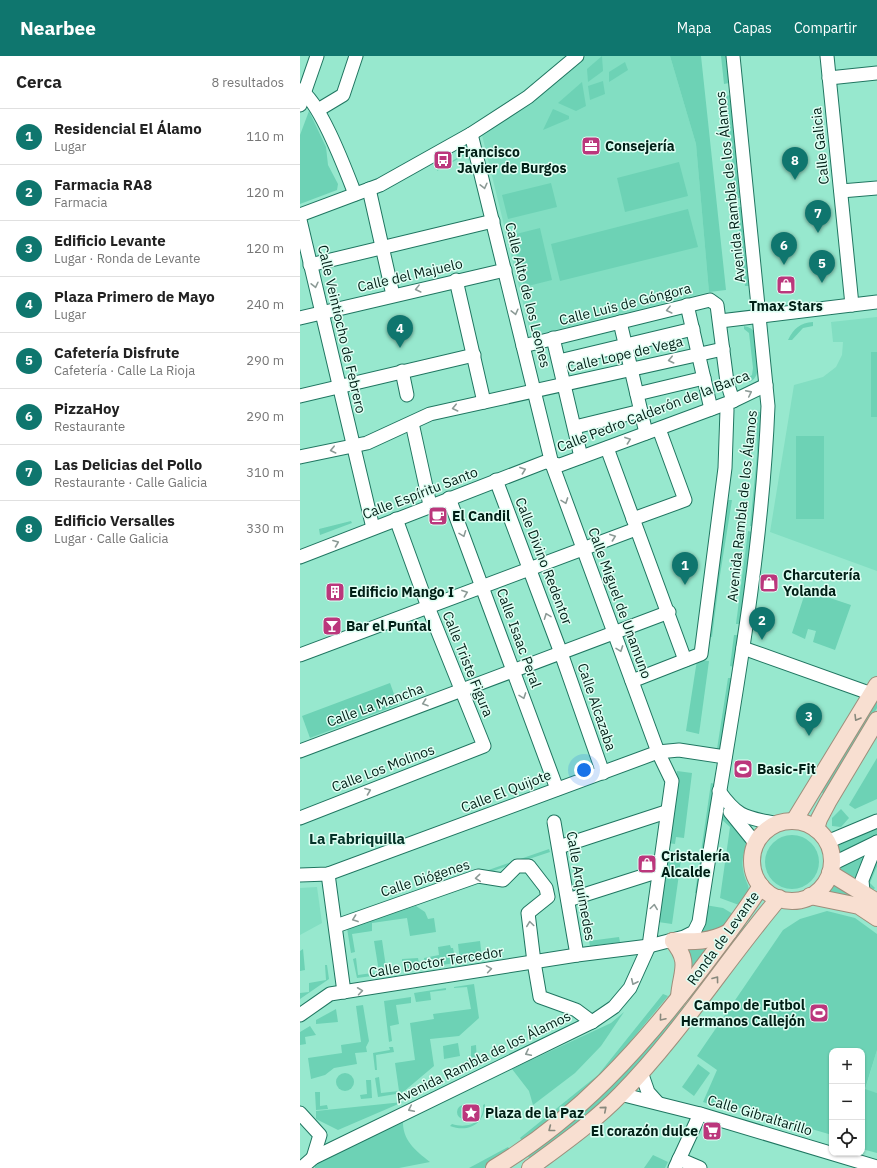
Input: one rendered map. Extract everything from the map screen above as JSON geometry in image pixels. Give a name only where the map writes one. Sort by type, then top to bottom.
[{"type":"main road","points":[[794,821],[874,689]]},
{"type":"main road","points":[[816,829],[819,819],[828,802],[877,720]]},
{"type":"main road","name":"Ronda de Levante","points":[[810,896],[795,900],[779,898],[769,894],[761,886],[755,876],[752,866],[753,854],[759,837],[771,827],[778,824],[794,821],[806,824],[816,829],[827,842],[831,853],[831,868]]},
{"type":"main road","points":[[831,868],[838,879],[863,892],[877,902]]},
{"type":"main road","points":[[810,896],[822,886],[831,868]]},
{"type":"main road","name":"Ronda de Levante","points":[[494,1168],[520,1153],[578,1108],[616,1071],[679,998],[729,932],[761,886]]},
{"type":"main road","points":[[810,896],[859,906],[877,918]]},
{"type":"main road","name":"Ronda de Levante","points":[[530,1168],[570,1138],[620,1094],[641,1072],[694,1008],[779,898]]},
{"type":"main road","points":[[673,940],[704,942],[729,932]]},
{"type":"main road","points":[[673,940],[680,949],[685,962],[679,998]]},
{"type":"street","points":[[317,56],[301,96],[318,110],[354,194]]},
{"type":"street","points":[[318,110],[343,95],[356,56]]},
{"type":"street","points":[[300,215],[395,178],[471,134],[528,97],[577,56]]},
{"type":"street","name":"Avenida Rambla de los Álamos","points":[[649,946],[673,940],[694,932],[699,922],[743,648],[759,530],[766,451],[768,406],[733,56]]},
{"type":"street","name":"Calle Galicia","points":[[827,56],[852,305]]},
{"type":"street","points":[[830,78],[877,73]]},
{"type":"street","name":"Calle Alto de los Leones","points":[[471,134],[552,464]]},
{"type":"street","points":[[334,147],[333,159],[344,184],[341,200]]},
{"type":"street","points":[[346,173],[358,184],[371,188]]},
{"type":"street","points":[[371,188],[393,296]]},
{"type":"street","points":[[841,191],[877,188]]},
{"type":"street","name":"Calle Veintiocho de Febrero","points":[[300,220],[352,446],[373,528]]},
{"type":"street","points":[[310,265],[493,221]]},
{"type":"street","name":"Calle del Majuelo","points":[[300,318],[456,280],[505,270]]},
{"type":"street","points":[[456,280],[484,402]]},
{"type":"street","name":"Calle Luis de Góngora","points":[[524,346],[710,300],[717,305],[730,405],[725,468],[701,654],[686,660]]},
{"type":"street","points":[[720,321],[877,302]]},
{"type":"street","points":[[687,305],[711,409]]},
{"type":"street","points":[[620,322],[646,433]]},
{"type":"street","points":[[559,361],[693,329]]},
{"type":"street","points":[[553,338],[582,457]]},
{"type":"street","name":"Calle Lope de Vega","points":[[300,457],[367,443],[430,414],[723,349]]},
{"type":"street","points":[[300,396],[474,355]]},
{"type":"street","points":[[402,371],[407,395]]},
{"type":"street","points":[[637,394],[704,378]]},
{"type":"street","name":"Calle Pedro Calderón de la Barca","points":[[552,464],[560,465],[711,409],[730,405],[766,385]]},
{"type":"street","points":[[574,427],[641,411]]},
{"type":"street","points":[[412,423],[430,505]]},
{"type":"street","points":[[300,655],[583,548],[685,500],[659,429]]},
{"type":"street","points":[[607,448],[634,524],[669,612],[686,660],[632,681]]},
{"type":"street","name":"Calle Espíritu Santo","points":[[300,557],[496,480],[545,462],[552,464]]},
{"type":"street","name":"Calle Miguel de Unamuno","points":[[552,464],[658,752]]},
{"type":"street","name":"Calle Divino Redentor","points":[[496,480],[561,653]]},
{"type":"street","name":"Calle Isaac Peral","points":[[449,498],[483,586],[557,789]]},
{"type":"street","name":"Calle Triste Figura","points":[[396,519],[428,607],[484,746],[478,749]]},
{"type":"street","name":"Calle La Mancha","points":[[300,750],[669,612]]},
{"type":"street","points":[[743,648],[874,689]]},
{"type":"street","name":"Calle Alcazaba","points":[[561,653],[603,772]]},
{"type":"street","name":"Calle Los Molinos","points":[[300,818],[478,749]]},
{"type":"street","name":"Calle El Quijote","points":[[300,875],[328,874],[658,752],[679,750],[725,757]]},
{"type":"street","name":"Avenida Rambla de los Álamos","points":[[306,1164],[592,1022],[614,1007],[630,988],[649,946],[666,812],[672,781],[658,752]]},
{"type":"street","points":[[719,791],[730,806],[741,815],[778,824]]},
{"type":"street","points":[[719,791],[726,808],[756,844]]},
{"type":"street","points":[[559,847],[666,812]]},
{"type":"street","points":[[827,842],[877,821]]},
{"type":"street","name":"Calle Arquímedes","points":[[554,822],[577,955]]},
{"type":"street","points":[[831,868],[877,842]]},
{"type":"street","points":[[863,892],[862,880],[877,842]]},
{"type":"street","name":"Calle Diógenes","points":[[336,926],[478,876],[503,880],[517,866],[528,866],[546,888],[548,897],[528,913],[534,962]]},
{"type":"street","points":[[568,900],[659,871]]},
{"type":"street","points":[[328,874],[344,992]]},
{"type":"street","name":"Calle Doctor Tercedor","points":[[300,1015],[330,994],[577,955],[649,946]]},
{"type":"street","points":[[534,962],[540,997],[576,1010],[592,1022]]},
{"type":"street","points":[[641,1072],[648,1092],[657,1102]]},
{"type":"street","name":"Calle Gibraltarillo","points":[[620,1094],[657,1102],[700,1114],[876,1167]]},
{"type":"street","points":[[300,1113],[320,1135],[306,1164]]},
{"type":"street","points":[[700,1114],[677,1163],[700,1168]]},
{"type":"shaded area","points":[[586,56],[670,56],[696,144],[709,292],[531,336],[482,135],[531,102]]},
{"type":"shaded area","points":[[602,56],[603,71],[588,82],[587,69]]},
{"type":"shaded area","points":[[670,56],[701,56],[726,290],[709,292],[696,144]]},
{"type":"shaded area","points":[[721,56],[726,56],[729,83],[724,84]]},
{"type":"shaded area","points":[[625,62],[628,70],[609,82],[609,72]]},
{"type":"shaded area","points":[[603,81],[605,94],[590,100],[588,86]]},
{"type":"shaded area","points":[[582,82],[586,106],[576,111],[558,103]]},
{"type":"shaded area","points":[[730,95],[740,198],[736,198],[726,96]]},
{"type":"shaded area","points":[[553,109],[569,116],[569,119],[543,130]]},
{"type":"shaded area","points":[[309,111],[326,147],[328,165],[338,184],[337,190],[300,204],[300,135]]},
{"type":"shaded area","points":[[467,152],[469,161],[465,155],[437,171],[437,170]]},
{"type":"shaded area","points":[[679,162],[688,196],[625,212],[617,178]]},
{"type":"shaded area","points":[[551,183],[557,207],[508,219],[502,195]]},
{"type":"shaded area","points":[[737,207],[741,207],[749,286],[745,286]]},
{"type":"shaded area","points":[[688,209],[698,247],[560,281],[551,244]]},
{"type":"shaded area","points":[[540,228],[552,280],[524,287],[512,235]]},
{"type":"shaded area","points":[[877,317],[877,571],[770,532],[794,385],[823,377],[836,367],[842,355],[843,342],[833,342],[831,322]]},
{"type":"shaded area","points":[[813,322],[813,326],[803,328],[792,340],[788,340],[798,327]]},
{"type":"shaded area","points":[[744,326],[748,327],[754,332],[756,340],[758,365],[757,373],[754,379],[749,382],[749,377],[752,375],[753,368],[749,333],[744,329]]},
{"type":"shaded area","points":[[871,352],[877,352],[877,417],[871,417]]},
{"type":"shaded area","points":[[757,412],[760,412],[760,454],[753,526],[750,526],[757,454]]},
{"type":"shaded area","points":[[796,436],[824,436],[824,519],[796,519]]},
{"type":"shaded area","points":[[726,500],[732,500],[712,637],[706,636]]},
{"type":"shaded area","points":[[351,521],[352,523],[320,535],[319,529]]},
{"type":"shaded area","points":[[748,531],[752,532],[740,624],[736,624]]},
{"type":"shaded area","points":[[806,590],[851,605],[835,650],[813,642],[816,631],[808,629],[805,639],[792,633]]},
{"type":"shaded area","points":[[734,635],[738,635],[734,667],[730,666]]},
{"type":"shaded area","points":[[697,660],[709,661],[699,734],[686,731]]},
{"type":"shaded area","points":[[728,678],[732,678],[722,750],[717,749]]},
{"type":"shaded area","points":[[390,683],[398,705],[310,738],[302,716]]},
{"type":"shaded area","points":[[877,695],[877,708],[825,794],[819,791]]},
{"type":"shaded area","points":[[877,758],[877,799],[855,809],[849,805]]},
{"type":"shaded area","points":[[677,771],[692,773],[684,838],[676,837],[675,844],[668,843]]},
{"type":"shaded area","points":[[711,783],[715,784],[700,893],[695,893]]},
{"type":"shaded area","points":[[841,809],[849,818],[841,827],[832,826],[832,818]]},
{"type":"shaded area","points":[[722,810],[747,841],[742,862],[744,876],[749,890],[739,905],[720,898],[730,827],[720,818]]},
{"type":"shaded area","points":[[877,829],[877,835],[838,853],[836,845]]},
{"type":"shaded area","points":[[792,835],[802,837],[811,843],[817,852],[819,862],[817,872],[811,881],[802,887],[792,889],[782,887],[773,881],[767,872],[765,862],[767,852],[773,843],[782,837]]},
{"type":"shaded area","points":[[549,849],[550,852],[478,876],[477,874]]},
{"type":"shaded area","points":[[667,850],[674,851],[673,858],[681,860],[672,924],[658,922]]},
{"type":"shaded area","points":[[868,853],[856,882],[837,874],[839,867]]},
{"type":"shaded area","points":[[877,854],[877,866],[870,883],[875,888],[872,891],[867,879]]},
{"type":"shaded area","points":[[836,883],[867,899],[826,895]]},
{"type":"shaded area","points":[[317,887],[322,923],[300,935],[300,888]]},
{"type":"shaded area","points":[[705,905],[723,908],[733,914],[725,926],[711,935],[697,933]]},
{"type":"shaded area","points":[[416,906],[425,912],[428,919],[434,918],[436,932],[410,936],[407,918],[372,923],[372,931],[352,934],[355,952],[351,953],[347,928]]},
{"type":"shaded area","name":"Campo de Futbol Hermanos Callejón","points":[[827,911],[855,918],[877,934],[877,1050],[865,1089],[865,1048],[829,1048],[829,1134],[733,1106],[732,1111],[703,1102],[717,1070],[697,1056],[783,930],[800,919]]},
{"type":"shaded area","points":[[744,924],[749,928],[693,1001],[687,997]]},
{"type":"shaded area","points":[[619,937],[620,942],[590,946],[589,941]]},
{"type":"shaded area","points":[[382,940],[387,974],[357,978],[353,959],[356,958],[358,975],[379,972],[374,941]]},
{"type":"shaded area","points":[[480,941],[482,958],[460,962],[458,944]]},
{"type":"shaded area","points":[[713,943],[686,978],[684,944]]},
{"type":"shaded area","points":[[450,945],[451,948],[453,948],[456,963],[426,967],[424,958],[439,955],[438,947]]},
{"type":"shaded area","points":[[303,949],[305,970],[300,971],[300,951]]},
{"type":"shaded area","points":[[418,958],[420,968],[403,971],[402,959]]},
{"type":"shaded area","points":[[325,965],[327,965],[329,979],[300,999],[300,993],[309,992],[309,983],[326,980]]},
{"type":"shaded area","points":[[474,984],[479,1018],[459,1036],[430,1039],[434,1066],[402,1093],[378,1097],[375,1078],[379,1077],[381,1093],[399,1091],[395,1063],[415,1060],[410,1023],[434,1019],[433,1014],[471,1009],[467,987],[454,987]]},
{"type":"shaded area","points":[[446,988],[446,990],[430,992],[431,1000],[416,1002],[414,993]]},
{"type":"shaded area","points":[[663,994],[668,996],[596,1083],[523,1142],[520,1138],[598,1075]]},
{"type":"shaded area","points":[[411,997],[411,1003],[396,1005],[399,1024],[390,1026],[392,1041],[389,1042],[384,1001]]},
{"type":"shaded area","points":[[681,1004],[686,1008],[644,1058],[597,1108],[530,1160],[528,1156],[571,1123],[609,1088],[647,1047]]},
{"type":"shaded area","points":[[363,1005],[369,1041],[366,1047],[367,1052],[355,1053],[357,1064],[334,1068],[325,1075],[311,1079],[308,1058],[342,1053],[341,1045],[361,1042],[356,1006]]},
{"type":"shaded area","points":[[336,1009],[338,1022],[316,1024],[316,1020]]},
{"type":"shaded area","points":[[624,1012],[601,1046],[575,1073],[533,1105],[529,1091],[512,1069],[611,1023]]},
{"type":"shaded area","points":[[310,1026],[316,1035],[305,1037],[306,1044],[300,1045],[300,1032]]},
{"type":"shaded area","points":[[458,1043],[460,1056],[444,1059],[443,1046]]},
{"type":"shaded area","points":[[476,1045],[477,1062],[462,1070],[460,1065],[471,1058],[471,1046]]},
{"type":"shaded area","points":[[389,1047],[393,1047],[394,1052],[376,1055],[377,1070],[375,1070],[373,1053],[390,1050]]},
{"type":"shaded area","points":[[877,1050],[877,1093],[865,1090]]},
{"type":"shaded area","points":[[698,1064],[710,1073],[694,1096],[682,1087]]},
{"type":"shaded area","points":[[345,1073],[351,1076],[354,1082],[351,1088],[345,1091],[339,1088],[336,1082],[339,1076]]},
{"type":"shaded area","points":[[366,1080],[371,1080],[372,1098],[361,1099],[360,1095],[367,1094]]},
{"type":"shaded area","name":"Campo de Futbol Hermanos Callejón","points":[[865,1089],[877,1093],[877,1153],[865,1150]]},
{"type":"shaded area","points":[[315,1092],[320,1092],[320,1106],[327,1105],[328,1109],[316,1110]]},
{"type":"shaded area","points":[[403,1102],[338,1130],[316,1119],[316,1111]]},
{"type":"shaded area","points":[[485,1104],[482,1117],[479,1122],[463,1128],[450,1126],[452,1124],[463,1126],[474,1123],[481,1116],[483,1105]]},
{"type":"shaded area","points":[[461,1105],[467,1105],[471,1109],[471,1115],[467,1119],[461,1119],[457,1115],[457,1109]]},
{"type":"shaded area","points":[[403,1120],[403,1127],[410,1144],[430,1162],[399,1168],[315,1168],[315,1164],[327,1156]]},
{"type":"shaded area","points":[[508,1147],[511,1151],[484,1168],[469,1168]]},
{"type":"shaded area","points":[[653,1155],[668,1162],[665,1168],[644,1168]]},
{"type":"place","name":"Consejería","points":[[591,146]]},
{"type":"place","name":"Francisco Javier de Burgos","points":[[443,160]]},
{"type":"place","name":"Edificio Versalles","points":[[795,180]]},
{"type":"place","name":"Las Delicias del Pollo","points":[[818,233]]},
{"type":"place","name":"PizzaHoy","points":[[784,265]]},
{"type":"place","name":"Cafetería Disfrute","points":[[822,283]]},
{"type":"place","name":"Tmax Stars","points":[[786,285]]},
{"type":"place","name":"Plaza Primero de Mayo","points":[[400,348]]},
{"type":"place","name":"El Candil","points":[[438,516]]},
{"type":"place","name":"Charcutería Yolanda","points":[[769,583]]},
{"type":"place","name":"Residencial El Álamo","points":[[685,585]]},
{"type":"place","name":"Edificio Mango I","points":[[335,592]]},
{"type":"place","name":"Bar el Puntal","points":[[332,626]]},
{"type":"place","name":"Farmacia RA8","points":[[762,640]]},
{"type":"place","name":"Edificio Levante","points":[[809,736]]},
{"type":"place","name":"Basic-Fit","points":[[743,769]]},
{"type":"place","name":"Cristalería Alcalde","points":[[647,864]]},
{"type":"place","name":"Campo de Futbol Hermanos Callejón","points":[[819,1013]]},
{"type":"place","name":"Plaza de la Paz","points":[[471,1113]]},
{"type":"place","name":"El corazón dulce","points":[[712,1131]]},
{"type":"district","name":"La Fabriquilla","points":[[357,838]]}]
